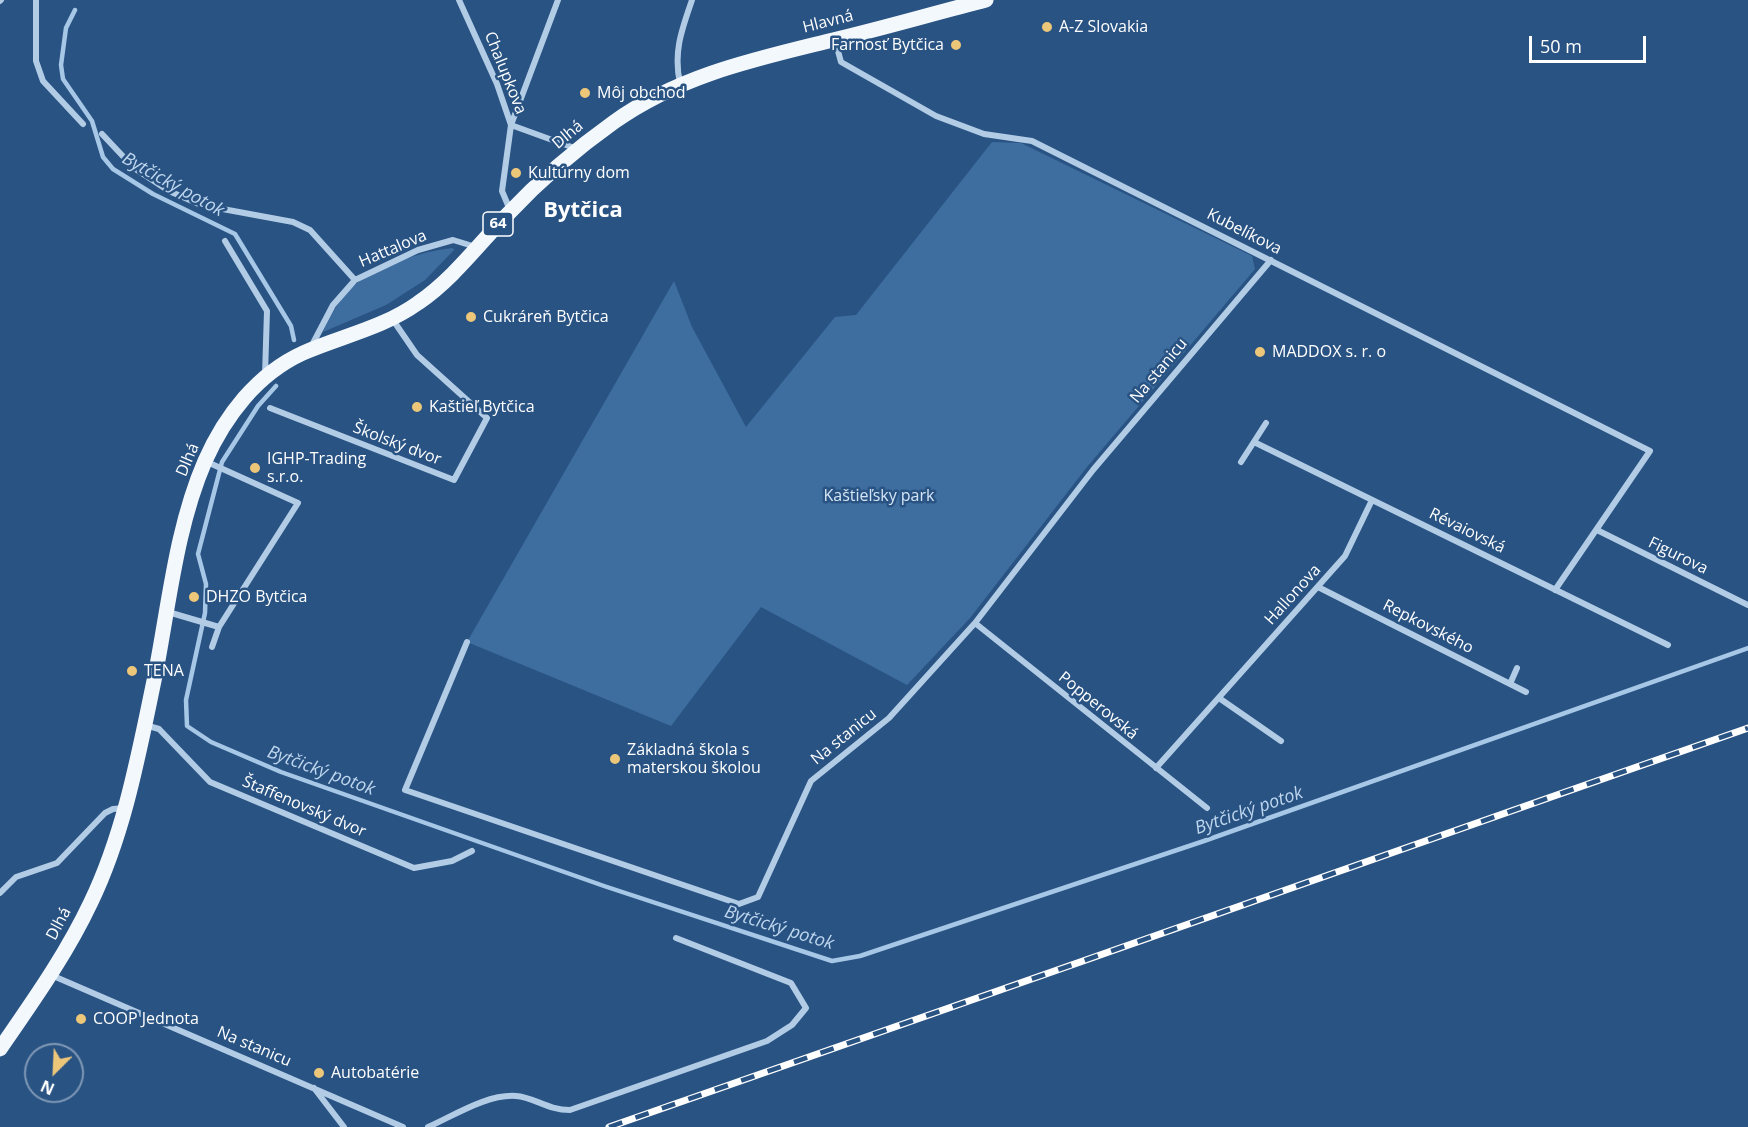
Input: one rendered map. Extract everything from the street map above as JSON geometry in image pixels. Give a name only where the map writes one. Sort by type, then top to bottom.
[{"type":"main road","name":"Hlavná","points":[[681,84],[726,67],[986,0]]},
{"type":"main road","name":"Dlhá","points":[[0,1049],[51,975],[92,900],[125,807],[145,725],[183,536],[236,408],[265,375],[280,365],[310,350],[392,319],[420,302],[511,211],[578,150],[615,121],[681,84]]},
{"type":"street","points":[[36,0],[36,61],[43,81],[83,124]]},
{"type":"street","name":"Chalupkova","points":[[459,0],[497,84],[511,126],[578,150]]},
{"type":"street","points":[[511,211],[501,191],[511,126],[558,0]]},
{"type":"street","points":[[681,84],[676,66],[678,41],[692,0]]},
{"type":"street","name":"Kubelíkova","points":[[835,40],[841,62],[936,116],[984,134],[1032,141],[1271,260],[1311,283],[1650,451],[1597,530]]},
{"type":"street","name":"Hattalova","points":[[102,134],[134,168],[170,191],[201,205],[293,222],[310,230],[355,280]]},
{"type":"street","name":"Hattalova","points":[[310,350],[314,337],[333,305],[355,280],[418,250],[453,240],[477,247]]},
{"type":"street","points":[[225,241],[267,311],[265,375]]},
{"type":"street","name":"Na stanicu","points":[[467,642],[405,790],[739,904],[758,897],[811,781],[889,718],[975,623],[1093,470],[1271,260]]},
{"type":"street","name":"Školský dvor","points":[[270,408],[454,480],[487,418],[417,356],[392,319]]},
{"type":"street","points":[[1241,462],[1266,423]]},
{"type":"street","name":"Révaiovská","points":[[1254,442],[1668,645]]},
{"type":"street","points":[[211,464],[298,503],[219,627],[212,647]]},
{"type":"street","name":"Hallonova","points":[[1156,768],[1345,556],[1372,500]]},
{"type":"street","points":[[1555,590],[1597,530]]},
{"type":"street","name":"Figurova","points":[[1597,530],[1748,605]]},
{"type":"street","name":"Repkovského","points":[[1318,587],[1526,692]]},
{"type":"street","points":[[168,612],[219,627]]},
{"type":"street","name":"Popperovská","points":[[975,623],[1206,808]]},
{"type":"street","points":[[1510,684],[1517,668]]},
{"type":"street","points":[[1219,698],[1281,741]]},
{"type":"street","name":"Štaffenovský dvor","points":[[145,725],[159,729],[210,782],[414,868],[452,861],[471,851]]},
{"type":"street","points":[[0,893],[16,877],[57,863],[105,813],[125,807]]},
{"type":"street","points":[[429,1127],[497,1096],[519,1096],[553,1110],[570,1110],[767,1041],[792,1025],[806,1008],[791,983],[676,938]]},
{"type":"street","name":"Na stanicu","points":[[51,975],[402,1127]]},
{"type":"street","points":[[314,1087],[344,1127]]},
{"type":"green space","name":"Kaštieľsky park","points":[[992,142],[1021,143],[1252,256],[1255,269],[1087,467],[970,618],[907,685],[761,607],[671,726],[467,642],[674,281],[692,327],[746,427],[835,317],[856,315]]},
{"type":"green space","points":[[453,248],[454,250],[425,280],[386,305],[323,332],[342,299],[360,281],[398,261]]},
{"type":"waterway","name":"Bytčický potok","points":[[75,10],[66,28],[61,65],[63,79],[92,121],[103,157],[113,169],[153,194],[235,234],[291,326],[294,340]]},
{"type":"waterway","name":"Bytčický potok","points":[[276,386],[258,406],[222,462],[198,554],[206,584],[205,613],[186,700],[187,726],[211,742],[281,772],[604,886],[832,961],[860,956],[1204,841],[1748,648]]},
{"type":"railway","points":[[609,1127],[1748,728]]},
{"type":"place","name":"A-Z Slovakia","points":[[1047,27]]},
{"type":"place","name":"Farnosť Bytčica","points":[[956,45]]},
{"type":"place","name":"Môj obchod","points":[[585,93]]},
{"type":"place","name":"Kultúrny dom","points":[[516,173]]},
{"type":"place","name":"Cukráreň Bytčica","points":[[471,317]]},
{"type":"place","name":"MADDOX s. r. o","points":[[1260,352]]},
{"type":"place","name":"Kaštieľ Bytčica","points":[[417,407]]},
{"type":"place","name":"IGHP-Trading s.r.o.","points":[[255,468]]},
{"type":"place","name":"DHZO Bytčica","points":[[194,597]]},
{"type":"place","name":"TENA","points":[[132,671]]},
{"type":"place","name":"Základná škola s materskou školou","points":[[615,759]]},
{"type":"place","name":"COOP Jednota","points":[[81,1019]]},
{"type":"place","name":"Autobatérie","points":[[319,1073]]},
{"type":"district","name":"Bytčica","points":[[583,211]]}]
